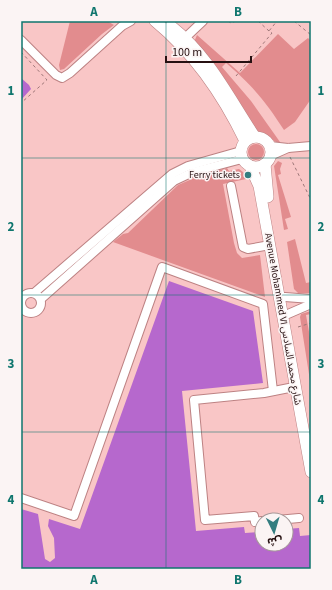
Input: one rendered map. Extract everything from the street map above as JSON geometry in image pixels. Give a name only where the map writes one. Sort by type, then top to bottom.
[{"type":"main road","name":"Avenue Mohammed VI شارع محمد السادس","points":[[155,21],[186,50],[198,64],[227,106],[247,151]]},
{"type":"main road","name":"Avenue Mohammed VI شارع محمد السادس","points":[[165,21],[185,38],[212,69],[247,151],[259,186],[294,387],[311,472]]},
{"type":"main road","points":[[264,139],[268,155],[259,167],[247,151],[264,139]]},
{"type":"main road","name":"Avenue Mohammed VI شارع محمد السادس","points":[[268,155],[266,184],[311,440]]},
{"type":"street","points":[[21,40],[62,78],[70,73],[124,24],[131,21]]},
{"type":"street","points":[[185,38],[203,21]]},
{"type":"street","points":[[268,155],[288,148],[311,146]]},
{"type":"street","points":[[247,151],[174,181],[41,299],[38,309],[34,312],[25,314],[21,304],[22,298],[26,294],[34,293],[172,174],[188,166],[247,151]]},
{"type":"street","points":[[231,186],[243,247],[248,249],[270,245]]},
{"type":"street","points":[[21,498],[74,516],[162,267],[263,304],[273,391]]},
{"type":"street","points":[[34,293],[41,299]]},
{"type":"street","points":[[285,297],[311,299]]},
{"type":"street","points":[[288,314],[311,304]]},
{"type":"street","points":[[254,516],[205,520],[194,400],[273,391],[294,387]]},
{"type":"street","points":[[294,518],[299,518]]},
{"type":"path","points":[[228,21],[231,23],[236,21]]},
{"type":"path","points":[[236,76],[272,33],[258,21]]},
{"type":"path","points":[[269,31],[277,21]]},
{"type":"path","points":[[294,21],[311,35]]},
{"type":"path","points":[[21,52],[47,80],[21,103]]},
{"type":"path","points":[[290,157],[311,200]]},
{"type":"path","points":[[298,326],[311,323]]},
{"type":"shaded area","points":[[70,21],[107,21],[114,25],[64,69],[60,70],[59,65]]},
{"type":"shaded area","points":[[278,34],[294,49],[308,38],[311,41],[311,99],[295,122],[284,130],[265,102],[251,86],[226,63],[222,67],[251,101],[280,142],[278,143],[260,133],[252,126],[194,42],[197,35],[240,73]]},
{"type":"shaded area","points":[[21,78],[29,85],[31,89],[21,100]]},
{"type":"shaded area","points":[[256,144],[263,149],[264,152],[259,159],[256,160],[249,155],[248,152],[253,145]]},
{"type":"shaded area","points":[[278,161],[282,163],[280,169],[281,174],[278,175],[291,217],[285,219],[288,229],[284,230],[274,166]]},
{"type":"shaded area","points":[[227,168],[229,171],[239,169],[243,172],[246,179],[223,184],[237,253],[242,258],[260,255],[265,297],[113,242],[123,234],[128,233],[178,185],[199,176]]},
{"type":"shaded area","points":[[295,239],[306,283],[311,282],[311,293],[298,293],[294,289],[287,242]]},
{"type":"shaded area","points":[[169,281],[253,311],[263,383],[182,391],[196,531],[244,527],[245,533],[254,532],[254,552],[294,552],[294,528],[299,528],[300,536],[311,535],[311,569],[21,569],[21,509],[38,514],[45,559],[50,562],[55,558],[54,538],[48,526],[49,519],[80,529]]},
{"type":"shaded area","points":[[311,311],[311,314],[306,315],[311,343],[311,387],[300,317],[301,314]]},
{"type":"place","name":"Ferry tickets","points":[[248,175]]}]
